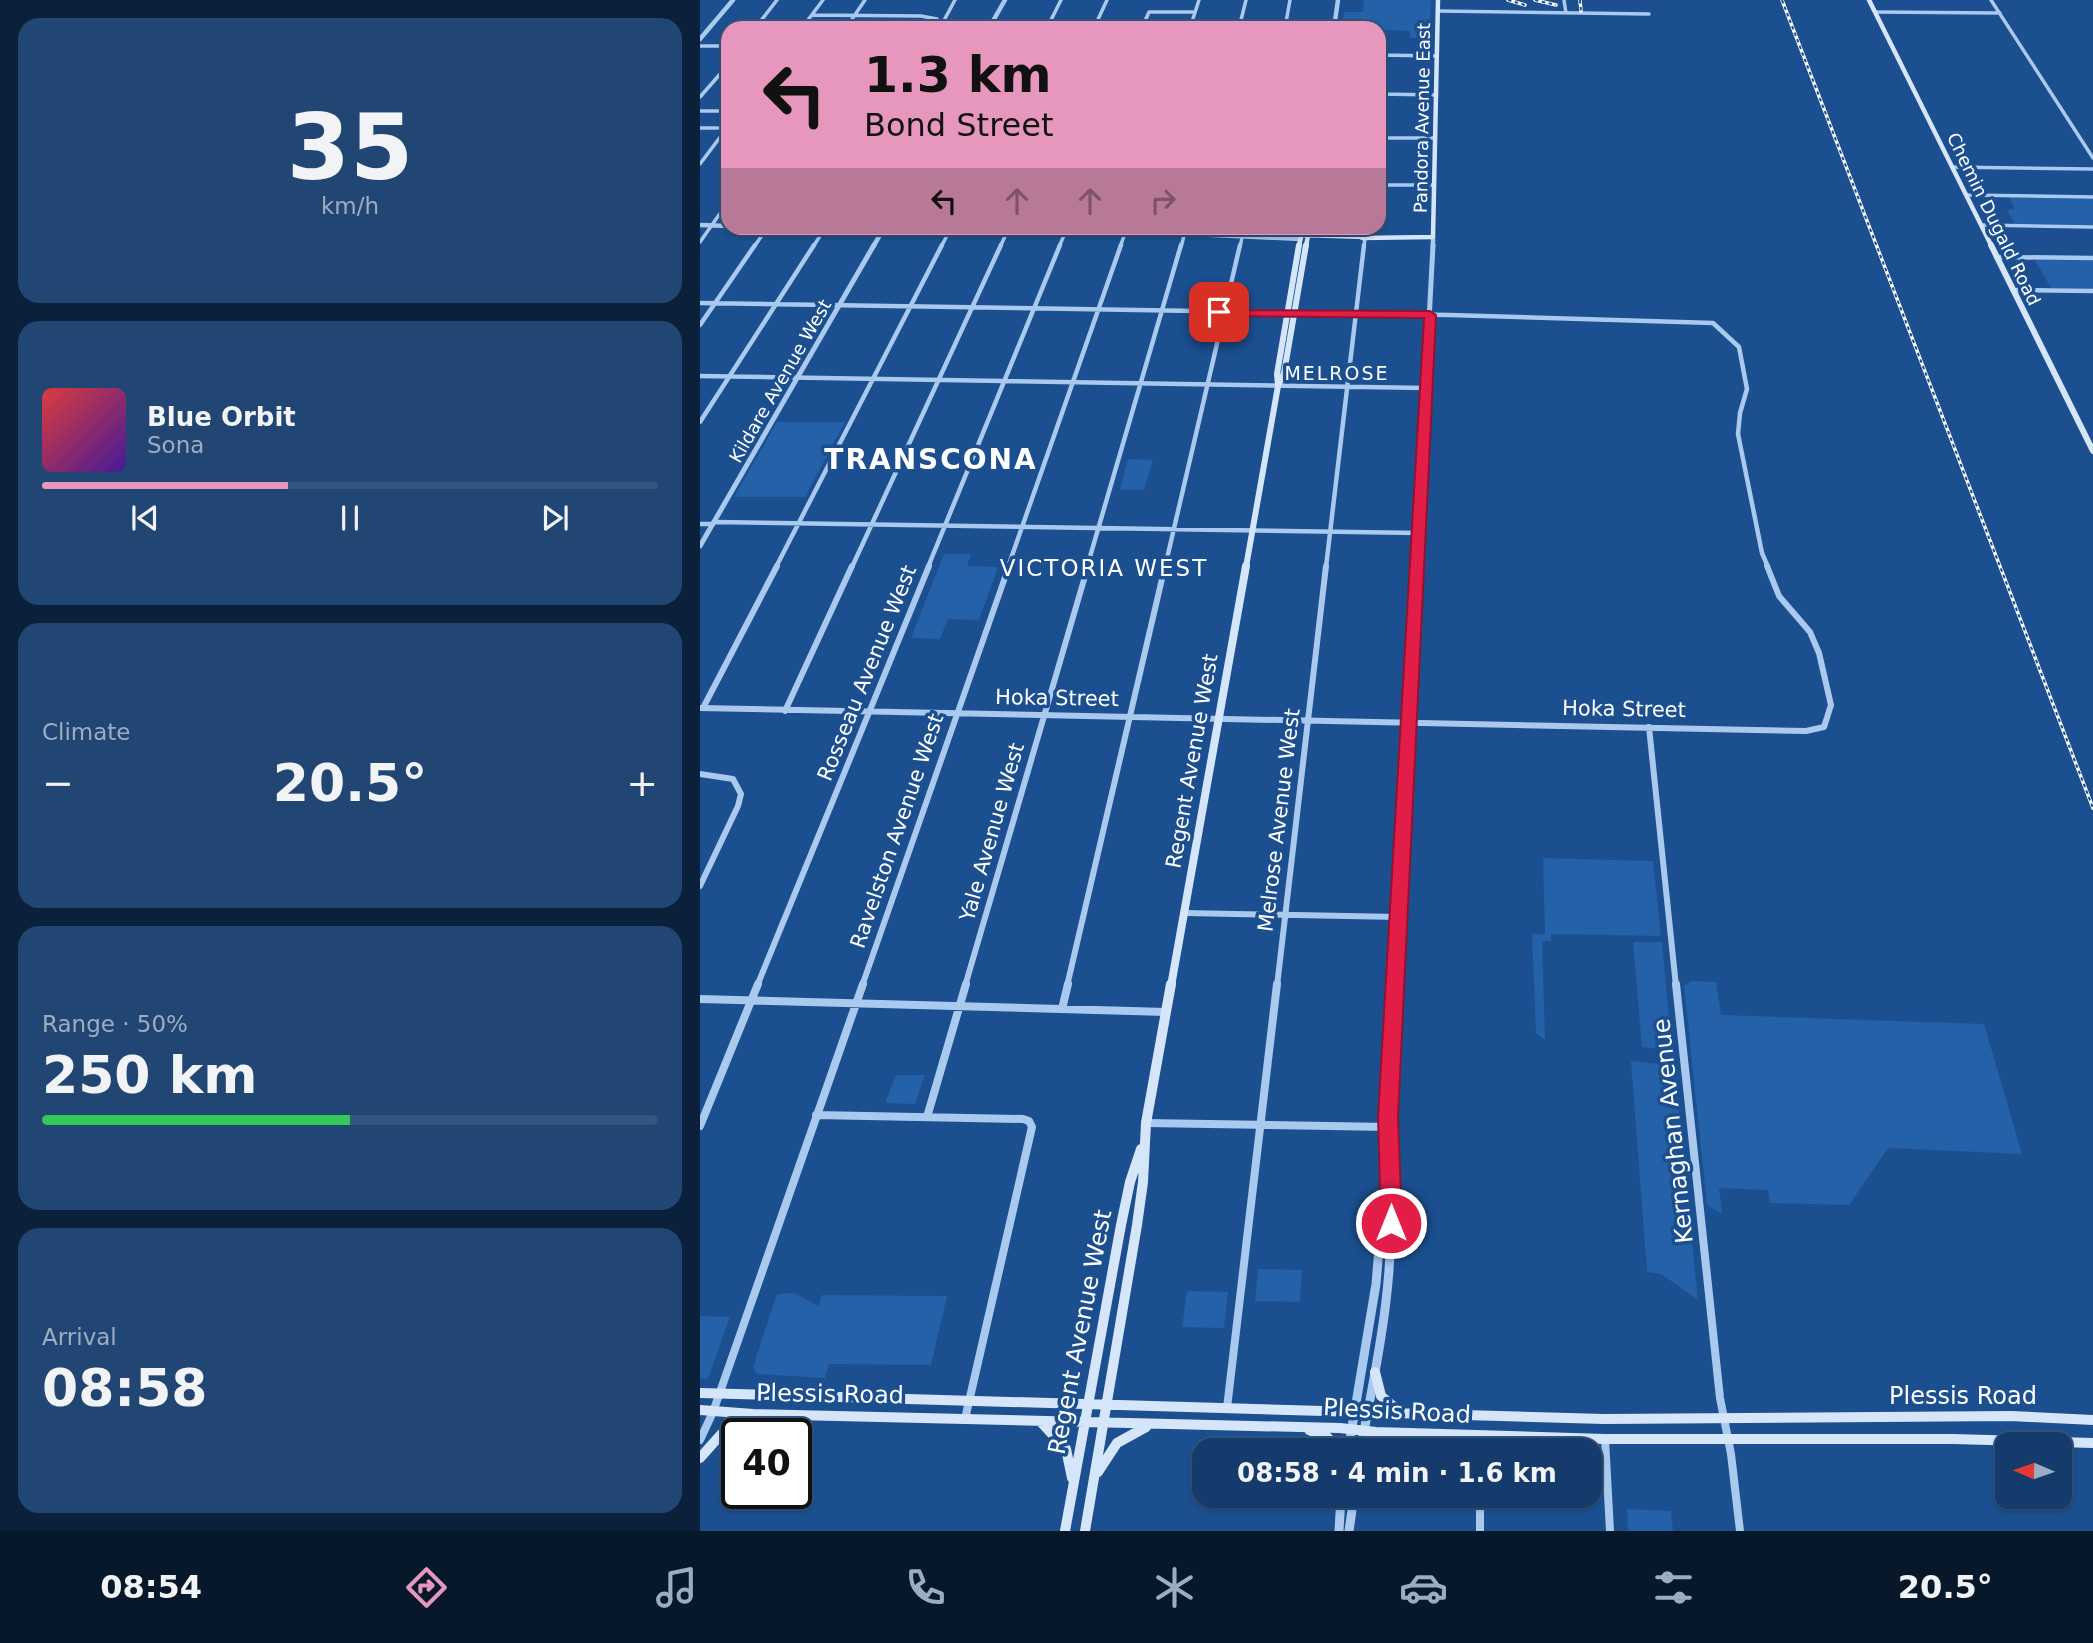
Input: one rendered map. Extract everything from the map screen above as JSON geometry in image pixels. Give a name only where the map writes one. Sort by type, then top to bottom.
[{"type":"main road","name":"Pandora Avenue East","points":[[1433,237],[1438,0]]},
{"type":"main road","name":"Chemin Dugald Road","points":[[1869,0],[2093,451]]},
{"type":"main road","points":[[1305,237],[1433,237]]},
{"type":"main road","name":"Regent Avenue West","points":[[1085,1531],[1143,1182],[1146,1123],[1278,386],[1284,373],[1305,237]]},
{"type":"main road","name":"Regent Avenue West","points":[[1065,1531],[1130,1182],[1143,1143]]},
{"type":"main road","points":[[1375,1372],[1382,1399],[1387,1406],[1405,1414]]},
{"type":"main road","name":"Plessis Road","points":[[700,1393],[1604,1419],[2011,1416],[2093,1420]]},
{"type":"main road","name":"Plessis Road","points":[[700,1410],[753,1414],[1303,1428],[1605,1439],[1953,1439],[2093,1443]]},
{"type":"main road","points":[[700,1458],[733,1421],[753,1414]]},
{"type":"main road","points":[[1041,1422],[1066,1449],[1073,1485]]},
{"type":"main road","points":[[1094,1480],[1117,1443],[1133,1432],[1152,1425]]},
{"type":"main road","points":[[1303,1428],[1328,1438]]},
{"type":"street","points":[[700,39],[733,0]]},
{"type":"street","points":[[761,21],[777,0]]},
{"type":"street","points":[[807,21],[823,0]]},
{"type":"street","points":[[851,21],[865,0]]},
{"type":"street","points":[[943,21],[955,0]]},
{"type":"street","points":[[993,21],[1005,0]]},
{"type":"street","points":[[1050,21],[1061,0]]},
{"type":"street","points":[[1097,21],[1107,0]]},
{"type":"street","points":[[1192,21],[1199,0]]},
{"type":"street","points":[[1240,21],[1246,0]]},
{"type":"street","points":[[1286,21],[1290,0]]},
{"type":"street","points":[[1335,21],[1338,0]]},
{"type":"street","points":[[1564,0],[1566,13]]},
{"type":"street","points":[[1991,0],[2093,158]]},
{"type":"street","points":[[1438,11],[1648,14]]},
{"type":"street","points":[[1145,21],[1149,12],[1195,12]]},
{"type":"street","points":[[1875,12],[2000,13]]},
{"type":"street","points":[[812,15],[931,17],[938,21]]},
{"type":"street","points":[[700,46],[721,46]]},
{"type":"street","points":[[1386,55],[1437,56]]},
{"type":"street","points":[[700,97],[721,73]]},
{"type":"street","points":[[1386,93],[1436,95]]},
{"type":"street","points":[[700,111],[721,111]]},
{"type":"street","points":[[700,128],[721,128]]},
{"type":"street","points":[[700,164],[721,136]]},
{"type":"street","points":[[1386,138],[1435,138]]},
{"type":"street","points":[[1952,167],[2093,169]]},
{"type":"street","points":[[1386,185],[1434,185]]},
{"type":"street","points":[[1966,195],[2093,197]]},
{"type":"street","points":[[700,242],[721,212]]},
{"type":"street","points":[[700,225],[721,226]]},
{"type":"street","points":[[1981,225],[2093,227]]},
{"type":"street","points":[[700,324],[762,235]]},
{"type":"street","points":[[700,422],[820,235]]},
{"type":"street","name":"Kildare Avenue West","points":[[700,546],[881,235]]},
{"type":"street","points":[[701,708],[947,235]]},
{"type":"street","points":[[785,711],[1006,235]]},
{"type":"street","name":"Rosseau Avenue West","points":[[700,1126],[1064,235]]},
{"type":"street","name":"Ravelston Avenue West","points":[[700,1440],[713,1412],[1124,235]]},
{"type":"street","name":"Yale Avenue West","points":[[927,1117],[1184,235]]},
{"type":"street","points":[[1062,1009],[1243,235]]},
{"type":"street","points":[[1274,235],[1305,237]]},
{"type":"street","name":"Melrose Avenue West","points":[[1227,1408],[1365,237]]},
{"type":"street","points":[[1350,1438],[1376,1284],[1387,1154],[1433,237]]},
{"type":"street","points":[[1996,257],[2093,258]]},
{"type":"street","points":[[2013,290],[2093,291]]},
{"type":"street","points":[[700,303],[1430,315]]},
{"type":"street","name":"Hoka Street","points":[[701,708],[1806,731],[1824,727],[1831,705],[1817,647],[1810,632],[1779,597],[1762,553],[1738,434],[1740,413],[1747,389],[1739,347],[1721,328],[1707,321],[1430,315]]},
{"type":"street","points":[[700,376],[1426,388]]},
{"type":"street","points":[[700,524],[1419,533]]},
{"type":"street","name":"Kernaghan Avenue","points":[[1649,727],[1724,1418],[1740,1531]]},
{"type":"street","points":[[700,774],[733,779],[741,794],[738,806],[700,886]]},
{"type":"street","points":[[1185,913],[1398,917]]},
{"type":"street","points":[[700,999],[1166,1012]]},
{"type":"street","points":[[816,1115],[1023,1119],[1032,1127],[965,1419]]},
{"type":"street","points":[[1146,1123],[1388,1127]]},
{"type":"street","points":[[1363,1438],[1390,1265],[1391,1181],[1387,1154]]},
{"type":"street","points":[[1605,1439],[1610,1531]]},
{"type":"street","points":[[1339,1531],[1340,1508]]},
{"type":"street","points":[[1349,1531],[1352,1508]]},
{"type":"street","points":[[1480,1508],[1480,1531]]},
{"type":"shaded area","points":[[1364,0],[1431,0],[1429,38],[1410,38],[1410,31],[1386,30],[1386,21],[1343,21],[1344,12],[1363,12]]},
{"type":"shaded area","points":[[2009,197],[2093,199],[2093,225],[2015,224],[2007,210],[2015,209]]},
{"type":"shaded area","points":[[2034,259],[2093,260],[2093,289],[2051,288]]},
{"type":"shaded area","points":[[777,422],[845,422],[805,497],[734,497]]},
{"type":"shaded area","points":[[1128,459],[1153,460],[1144,490],[1120,490]]},
{"type":"shaded area","points":[[944,554],[971,554],[967,566],[998,567],[979,620],[948,619],[940,639],[911,638]]},
{"type":"shaded area","points":[[1543,858],[1653,861],[1661,936],[1551,934],[1551,941],[1542,941],[1545,1040],[1536,1033],[1532,934],[1545,934]]},
{"type":"shaded area","points":[[1633,942],[1662,942],[1672,1050],[1642,1047]]},
{"type":"shaded area","points":[[1691,981],[1716,982],[1721,1015],[1984,1024],[2022,1154],[1888,1148],[1849,1205],[1770,1203],[1768,1190],[1719,1188],[1722,1214],[1707,1205],[1684,986]]},
{"type":"shaded area","points":[[1631,1061],[1659,1064],[1660,1073],[1675,1073],[1698,1300],[1661,1274],[1647,1272]]},
{"type":"shaded area","points":[[896,1075],[925,1075],[915,1104],[885,1103]]},
{"type":"shaded area","points":[[1258,1269],[1302,1270],[1300,1302],[1255,1301]]},
{"type":"shaded area","points":[[1187,1291],[1228,1292],[1224,1328],[1182,1327]]},
{"type":"shaded area","points":[[794,1293],[819,1306],[822,1295],[947,1296],[931,1365],[829,1364],[825,1378],[757,1374],[753,1367],[777,1294]]},
{"type":"shaded area","points":[[700,1316],[730,1317],[708,1379],[700,1378]]},
{"type":"shaded area","points":[[1627,1509],[1671,1511],[1673,1531],[1628,1531]]},
{"type":"railway","points":[[1508,0],[1525,5]]},
{"type":"railway","points":[[1535,0],[1556,5]]},
{"type":"railway","points":[[1580,0],[1581,11]]},
{"type":"railway","points":[[1782,0],[2093,808]]},
{"type":"district","name":"MELROSE","points":[[1337,373]]},
{"type":"district","name":"TRANSCONA","points":[[931,459]]},
{"type":"district","name":"VICTORIA WEST","points":[[1104,568]]},
{"type":"route","points":[[1219,312],[1430,315],[1388,1117],[1391,1223]]}]
